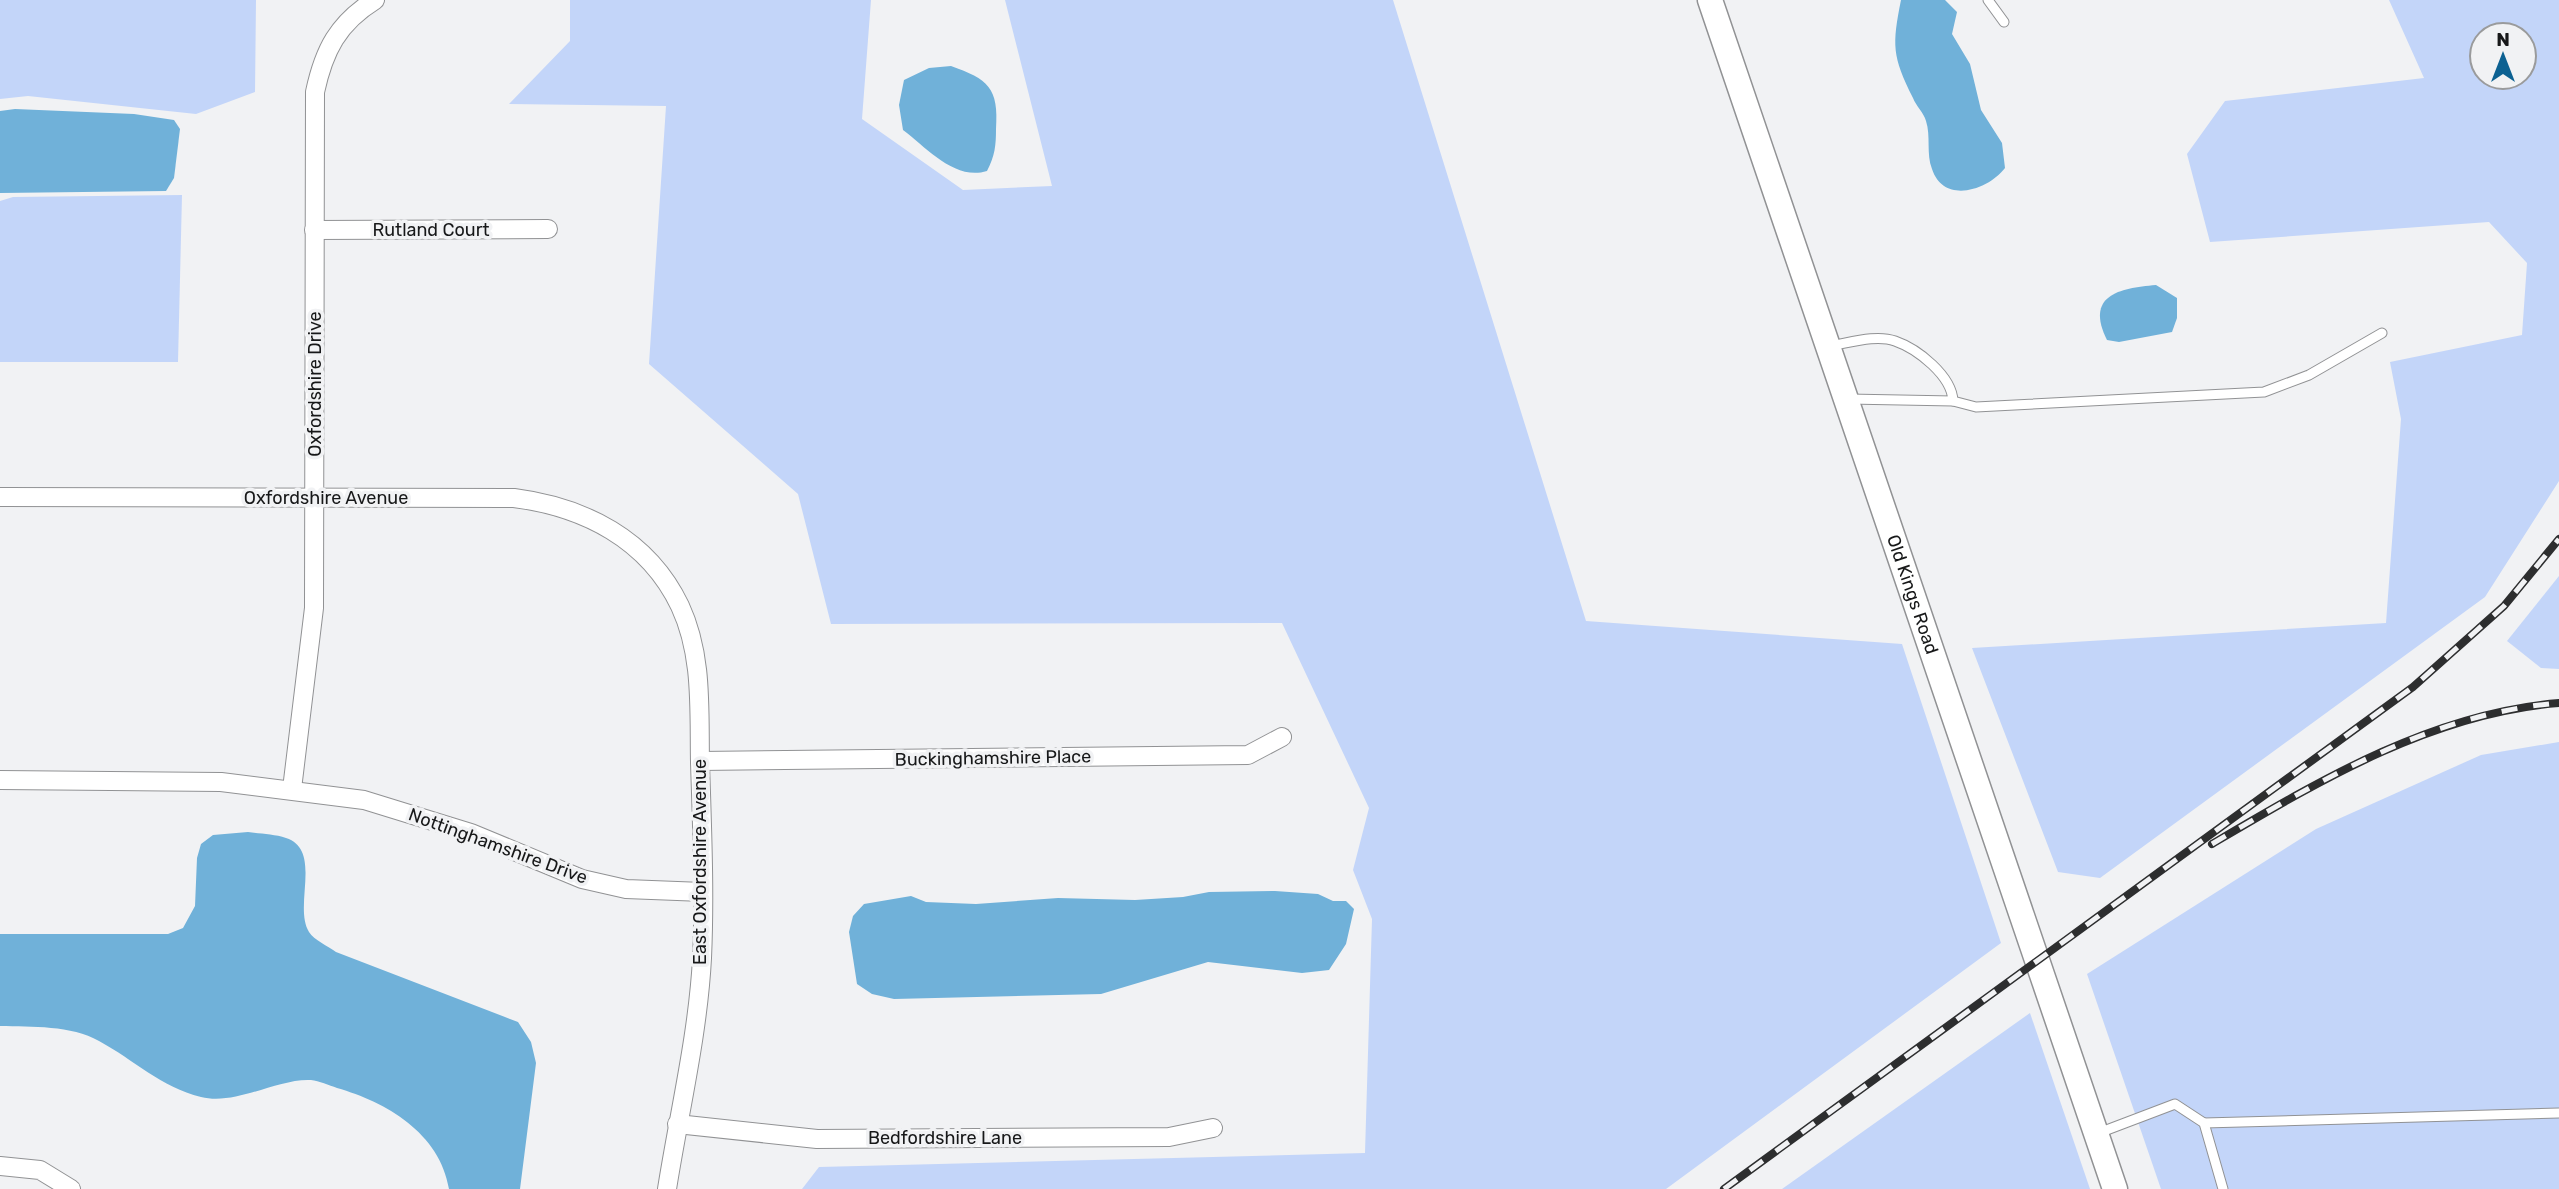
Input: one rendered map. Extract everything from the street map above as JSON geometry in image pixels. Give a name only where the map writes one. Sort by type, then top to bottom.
[{"type":"street","name":"Oxfordshire Drive","points":[[292,789],[314,608],[315,92],[322,60],[334,36],[353,14],[375,0]]},
{"type":"street","name":"Old Kings Road","points":[[1715,1],[1828,346],[2115,1189]]},
{"type":"street","name":"Rutland Court","points":[[314,230],[548,229]]},
{"type":"street","name":"Oxfordshire Avenue","points":[[0,497],[514,498],[574,510],[603,524],[639,550]]},
{"type":"street","name":"East Oxfordshire Avenue","points":[[639,550],[664,579],[691,634],[698,665],[703,892],[698,996],[667,1189]]},
{"type":"street","name":"Buckinghamshire Place","points":[[700,761],[1248,755],[1282,737]]},
{"type":"street","name":"Nottinghamshire Drive","points":[[0,780],[158,779],[292,789],[364,800],[471,833],[582,878],[626,889],[703,892]]},
{"type":"street","name":"Bedfordshire Lane","points":[[677,1124],[817,1139],[1169,1137],[1213,1128]]},
{"type":"street","points":[[0,1166],[40,1170],[71,1189]]},
{"type":"lane","points":[[1988,0],[2004,22]]},
{"type":"lane","points":[[1846,399],[1953,401],[1976,407],[2264,392],[2309,374],[2382,333]]},
{"type":"lane","points":[[1828,346],[1878,339],[1895,341],[1936,369],[1952,388],[1953,401]]},
{"type":"lane","points":[[2096,1135],[2175,1104],[2204,1123],[2559,1113]]},
{"type":"lane","points":[[2204,1123],[2223,1189]]},
{"type":"shaded area","points":[[0,0],[256,0],[255,92],[196,114],[28,96],[0,99]]},
{"type":"shaded area","points":[[570,0],[871,0],[862,119],[963,190],[1052,186],[1005,0],[1393,0],[1586,621],[1902,644],[2001,943],[1666,1189],[802,1189],[819,1167],[1365,1153],[1372,919],[1353,870],[1369,808],[1282,623],[831,624],[798,494],[649,364],[666,106],[509,104],[570,41]]},
{"type":"shaded area","points":[[1901,0],[1945,0],[1957,12],[1952,34],[1970,64],[1981,110],[2002,143],[2005,168],[1978,187],[1956,190],[1946,187],[1932,169],[1926,121],[1906,84],[1896,50],[1896,28]]},
{"type":"shaded area","points":[[2389,0],[2559,0],[2559,481],[2485,597],[2100,878],[2058,872],[1972,648],[2386,623],[2401,419],[2390,362],[2522,335],[2527,263],[2489,222],[2210,242],[2187,154],[2225,101],[2424,78]]},
{"type":"shaded area","points":[[951,66],[982,81],[993,94],[996,140],[987,171],[975,173],[953,167],[903,130],[899,105],[904,80],[929,68]]},
{"type":"shaded area","points":[[15,109],[134,114],[174,120],[180,129],[174,178],[166,191],[0,193],[0,111]]},
{"type":"shaded area","points":[[182,195],[178,362],[0,362],[0,201],[13,197]]},
{"type":"shaded area","points":[[2156,285],[2177,298],[2177,318],[2172,332],[2119,342],[2107,340],[2100,313],[2109,297],[2129,289]]},
{"type":"shaded area","points":[[2559,576],[2559,669],[2541,668],[2507,641]]},
{"type":"shaded area","points":[[2559,742],[2559,1189],[2161,1189],[2087,974],[2316,829],[2481,755]]},
{"type":"shaded area","points":[[248,832],[286,838],[297,844],[303,854],[305,866],[305,921],[311,935],[318,940],[336,952],[518,1022],[531,1042],[536,1063],[520,1189],[449,1189],[444,1169],[435,1152],[423,1136],[408,1123],[374,1102],[321,1082],[311,1080],[285,1083],[228,1098],[201,1097],[160,1080],[112,1048],[88,1036],[51,1028],[0,1026],[0,934],[168,934],[183,928],[195,906],[197,858],[201,844],[213,835]]},
{"type":"shaded area","points":[[1275,891],[1318,894],[1333,901],[1346,901],[1354,909],[1346,944],[1329,970],[1302,973],[1208,962],[1101,994],[894,999],[872,994],[857,984],[849,932],[853,916],[864,904],[911,896],[926,902],[976,904],[1058,898],[1135,900],[1183,897],[1209,892]]},
{"type":"shaded area","points":[[2030,1013],[2090,1189],[1782,1189]]},
{"type":"railway","points":[[1724,1189],[2413,687],[2504,606],[2559,539]]},
{"type":"railway","points":[[2212,844],[2335,774],[2422,735],[2466,720],[2512,709],[2559,703]]}]
